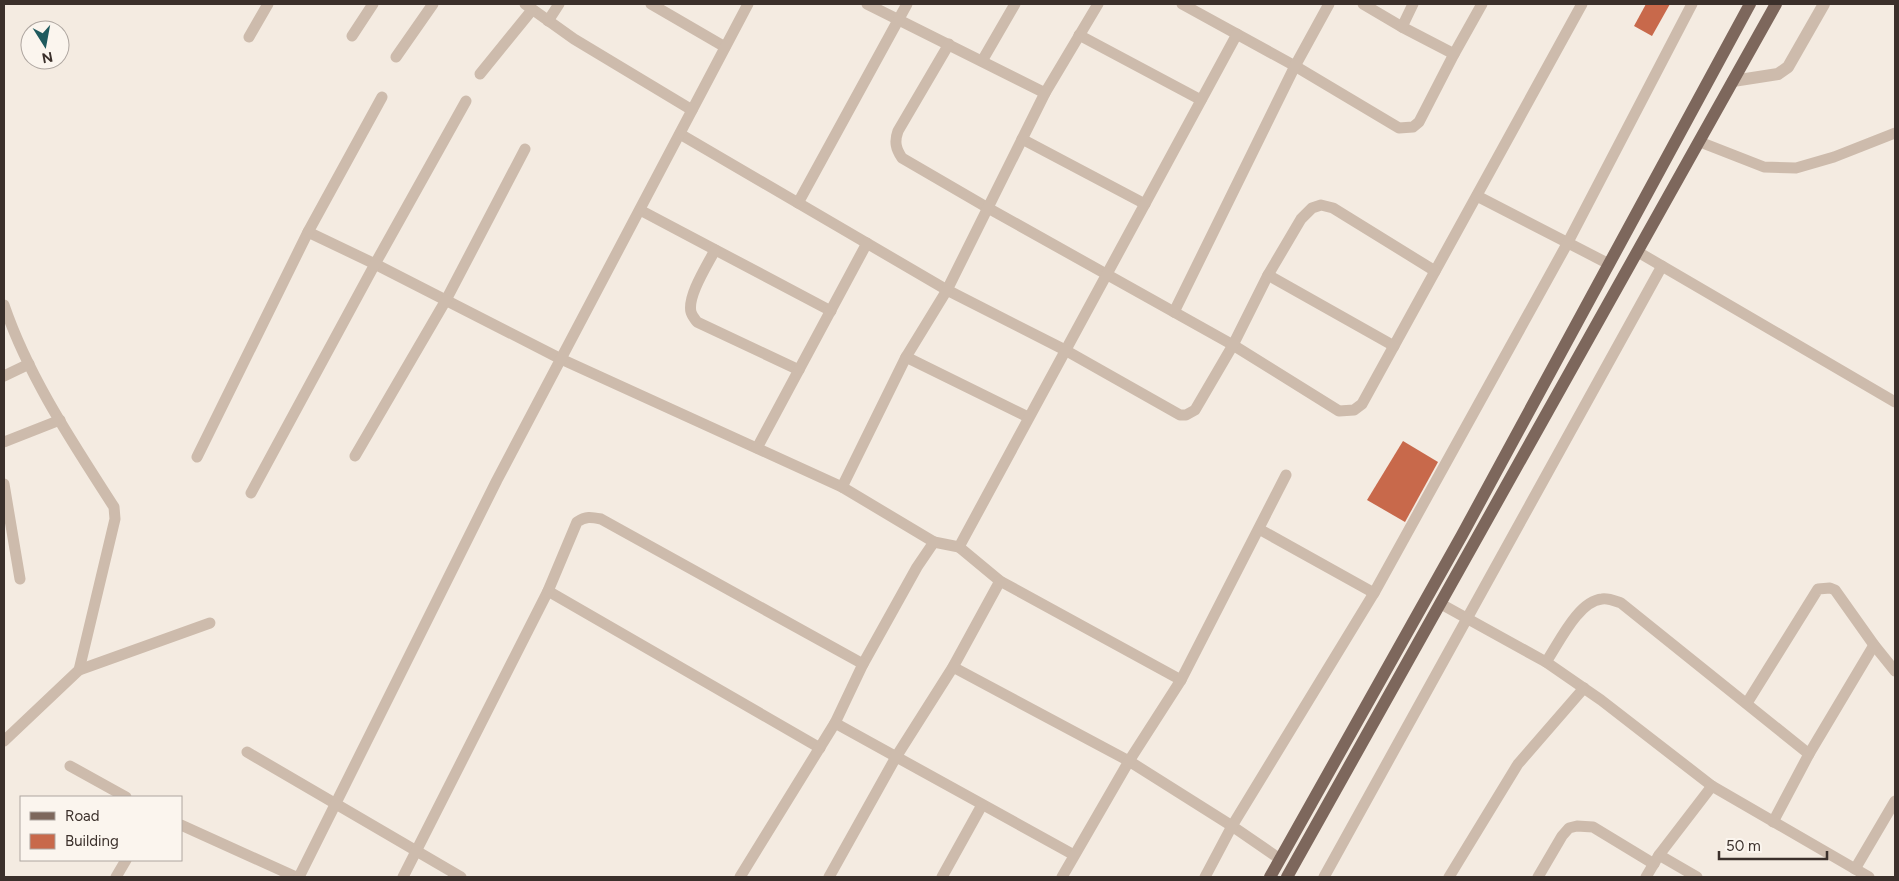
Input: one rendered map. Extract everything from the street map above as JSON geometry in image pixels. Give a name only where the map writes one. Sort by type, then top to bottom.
[{"type":"main road","points":[[1270,877],[1462,535],[1750,4]]},
{"type":"main road","points":[[1287,877],[1776,4]]},
{"type":"street","points":[[249,36],[268,4]]},
{"type":"street","points":[[352,36],[373,4]]},
{"type":"street","points":[[396,57],[433,4]]},
{"type":"street","points":[[480,74],[536,11],[559,4]]},
{"type":"street","points":[[651,4],[667,8],[725,47]]},
{"type":"street","points":[[182,825],[297,877],[336,804],[497,480],[748,4]]},
{"type":"street","points":[[867,4],[1045,93]]},
{"type":"street","points":[[798,203],[907,4]]},
{"type":"street","points":[[982,61],[1015,4]]},
{"type":"street","points":[[842,487],[906,357],[947,290],[1045,93],[1098,4]]},
{"type":"street","points":[[1182,4],[1295,66],[1399,128],[1413,127],[1419,122],[1482,4]]},
{"type":"street","points":[[1174,312],[1295,66],[1329,4]]},
{"type":"street","points":[[1363,4],[1454,54]]},
{"type":"street","points":[[1402,27],[1413,4]]},
{"type":"street","points":[[948,44],[898,131],[895,140],[897,150],[902,158],[1233,345],[1339,411],[1354,410],[1362,404],[1582,4]]},
{"type":"street","points":[[1205,877],[1232,826],[1374,593],[1567,244],[1692,4]]},
{"type":"street","points":[[1733,81],[1778,74],[1788,67],[1824,4]]},
{"type":"street","points":[[536,11],[574,39],[692,110]]},
{"type":"street","points":[[959,547],[1237,34]]},
{"type":"street","points":[[1079,35],[1201,100]]},
{"type":"street","points":[[197,457],[308,232],[382,97]]},
{"type":"street","points":[[251,493],[374,264],[466,101]]},
{"type":"street","points":[[1700,142],[1764,167],[1796,168],[1834,157],[1895,133]]},
{"type":"street","points":[[680,134],[947,290],[1065,350],[1180,415],[1186,415],[1195,410],[1233,345],[1268,275],[1301,219],[1312,208],[1321,205],[1333,208],[1435,271]]},
{"type":"street","points":[[1022,139],[1145,204]]},
{"type":"street","points":[[355,456],[446,300],[525,148]]},
{"type":"street","points":[[1477,196],[1609,264]]},
{"type":"street","points":[[640,210],[831,311]]},
{"type":"street","points":[[308,232],[561,359],[842,487],[934,542],[959,547],[1000,581],[1182,680]]},
{"type":"street","points":[[757,448],[867,243]]},
{"type":"street","points":[[715,250],[691,298],[690,311],[693,317],[697,322],[799,370]]},
{"type":"street","points":[[1638,252],[1894,398]]},
{"type":"street","points":[[1324,877],[1662,266]]},
{"type":"street","points":[[1268,275],[1394,346]]},
{"type":"street","points":[[4,305],[29,364],[60,420],[114,506],[115,519],[79,670]]},
{"type":"street","points":[[906,357],[1028,417]]},
{"type":"street","points":[[4,376],[29,364]]},
{"type":"street","points":[[4,442],[60,420]]},
{"type":"street","points":[[1062,877],[1129,761],[1182,680],[1286,476]]},
{"type":"street","points":[[4,484],[20,579]]},
{"type":"street","points":[[403,877],[548,591],[577,522],[584,517],[601,519],[863,664]]},
{"type":"street","points":[[1259,529],[1374,593]]},
{"type":"street","points":[[740,877],[835,723],[863,664],[917,567],[934,542]]},
{"type":"street","points":[[829,877],[896,757],[953,667],[1000,581]]},
{"type":"street","points":[[1746,703],[1818,589],[1830,588],[1835,590],[1895,671]]},
{"type":"street","points":[[548,591],[820,748]]},
{"type":"street","points":[[1546,662],[1582,608],[1592,601],[1603,598],[1621,603],[1809,754]]},
{"type":"street","points":[[1441,604],[1546,662],[1584,688],[1712,786],[1855,872],[1869,877]]},
{"type":"street","points":[[4,741],[79,670],[210,623]]},
{"type":"street","points":[[1773,822],[1809,754],[1874,645]]},
{"type":"street","points":[[953,667],[1129,761],[1232,826],[1280,859]]},
{"type":"street","points":[[1449,877],[1518,764],[1584,688]]},
{"type":"street","points":[[835,723],[1074,855]]},
{"type":"street","points":[[247,752],[461,877]]},
{"type":"street","points":[[70,766],[124,796]]},
{"type":"street","points":[[1646,877],[1656,860],[1712,786]]},
{"type":"street","points":[[1855,872],[1895,801]]},
{"type":"street","points":[[942,877],[982,804]]},
{"type":"street","points":[[1538,877],[1562,836],[1569,828],[1577,826],[1593,827],[1656,860],[1697,877]]},
{"type":"street","points":[[116,877],[125,861]]},
{"type":"building","points":[[1646,4],[1670,4],[1652,36],[1634,26]]},
{"type":"building","points":[[1403,441],[1438,462],[1405,522],[1367,500]]}]
